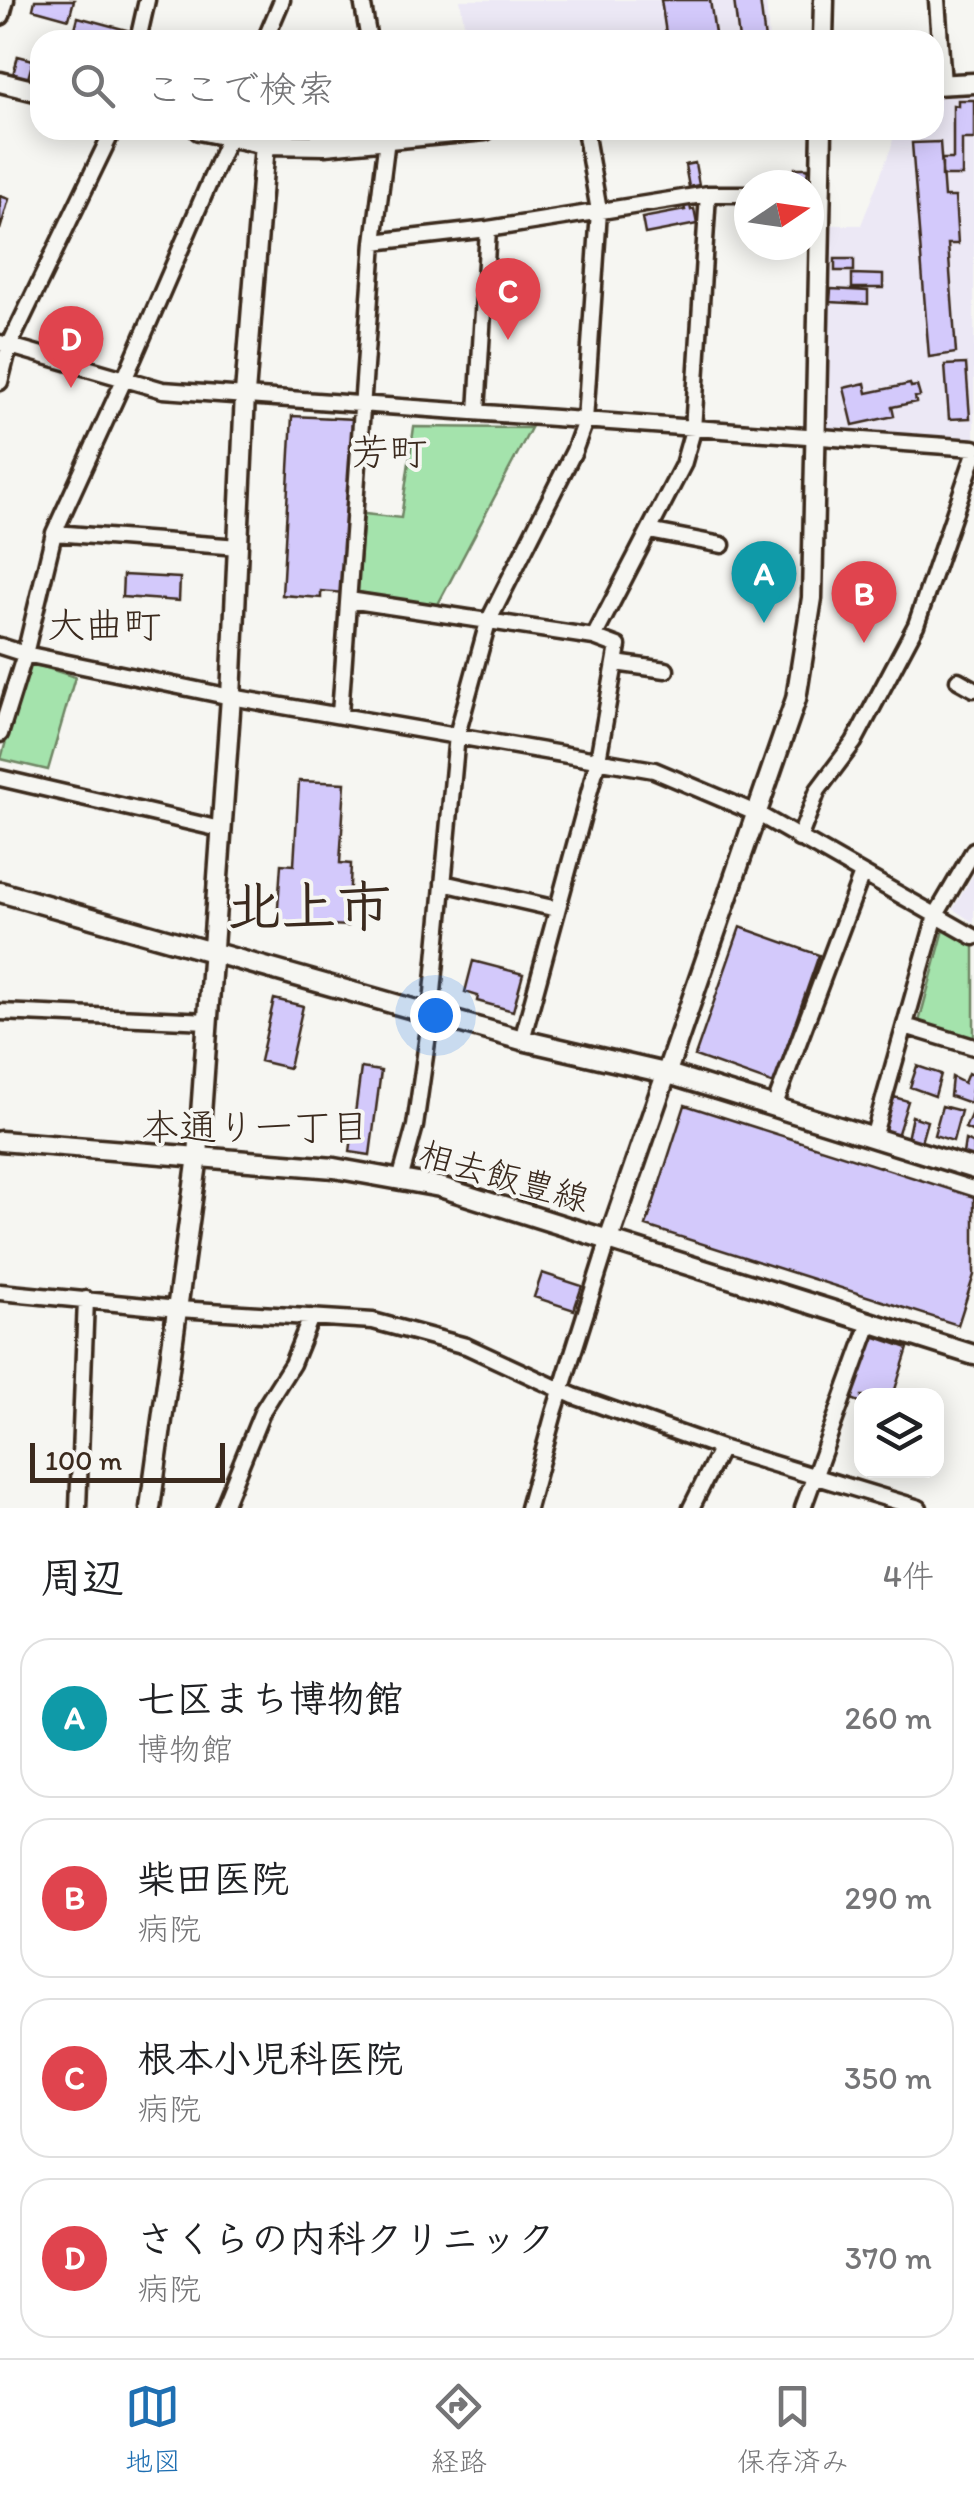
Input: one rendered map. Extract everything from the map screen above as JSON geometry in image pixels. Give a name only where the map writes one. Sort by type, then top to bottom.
[{"type":"street","points":[[0,15],[4,0]]},
{"type":"street","points":[[140,30],[147,0]]},
{"type":"street","points":[[269,30],[282,0]]},
{"type":"street","points":[[362,0],[367,30]]},
{"type":"street","points":[[823,30],[824,0]]},
{"type":"street","points":[[937,0],[938,30]]},
{"type":"street","points":[[0,82],[30,90]]},
{"type":"street","points":[[944,84],[974,83]]},
{"type":"street","points":[[0,382],[4,344],[108,140]]},
{"type":"street","points":[[0,734],[25,654],[54,533],[228,140]]},
{"type":"street","points":[[150,1508],[198,1156],[209,1021],[240,546],[261,140]]},
{"type":"street","points":[[288,140],[325,144],[353,140]]},
{"type":"street","points":[[340,714],[374,242],[386,140]]},
{"type":"street","points":[[400,1180],[415,1126],[431,1014],[456,735],[488,622],[574,451],[585,421],[599,211],[588,140]]},
{"type":"street","points":[[818,170],[821,140]]},
{"type":"street","points":[[374,242],[488,229],[708,194],[734,194]]},
{"type":"street","points":[[594,638],[684,466],[693,430],[708,194]]},
{"type":"street","points":[[477,412],[488,229]]},
{"type":"street","points":[[528,1508],[609,1239],[796,699],[812,598],[815,260]]},
{"type":"street","points":[[4,344],[164,390],[974,448]]},
{"type":"street","points":[[799,840],[818,790],[854,742],[916,625],[974,456]]},
{"type":"street","points":[[650,531],[722,546]]},
{"type":"street","points":[[54,533],[240,546]]},
{"type":"street","points":[[348,600],[594,638],[618,646],[598,760],[522,1040]]},
{"type":"street","points":[[0,646],[231,697],[654,770],[758,814],[974,937]]},
{"type":"street","points":[[616,663],[666,670]]},
{"type":"street","points":[[958,680],[974,689]]},
{"type":"street","points":[[0,778],[220,829]]},
{"type":"street","points":[[872,1138],[936,914],[974,850]]},
{"type":"street","points":[[774,1107],[862,874]]},
{"type":"street","points":[[443,883],[558,909]]},
{"type":"street","points":[[0,892],[522,1040],[665,1073],[974,1170]]},
{"type":"street","points":[[0,1012],[209,1021]]},
{"type":"street","points":[[904,1026],[974,1047]]},
{"type":"street","name":"相去飯豊線","points":[[0,1141],[334,1168],[440,1187],[974,1355]]},
{"type":"street","points":[[0,1292],[374,1320],[466,1346],[562,1389],[721,1448],[919,1508]]},
{"type":"street","points":[[78,1508],[86,1298]]},
{"type":"street","points":[[224,1508],[263,1410],[292,1364],[311,1318]]},
{"type":"street","points":[[803,1508],[870,1322]]},
{"type":"street","points":[[690,1508],[721,1448]]},
{"type":"shaded area","points":[[460,0],[766,0],[768,30],[465,30]]},
{"type":"shaded area","points":[[974,95],[974,439],[819,428],[830,225],[861,225],[893,140],[944,140],[944,96]]},
{"type":"shaded area","points":[[974,873],[974,923],[953,909]]},
{"type":"green space","points":[[414,427],[531,428],[437,606],[357,592],[364,514],[401,518]]},
{"type":"green space","points":[[28,662],[75,677],[48,770],[1,759]]},
{"type":"green space","points":[[945,926],[974,945],[974,1038],[919,1022]]},
{"type":"building","points":[[35,0],[74,0],[69,19],[33,9]]},
{"type":"building","points":[[661,0],[710,0],[714,30],[666,30]]},
{"type":"building","points":[[734,0],[760,0],[764,30],[738,30]]},
{"type":"building","points":[[78,17],[126,30],[75,30]]},
{"type":"building","points":[[18,56],[30,59],[27,82],[12,78]]},
{"type":"building","points":[[958,100],[974,100],[974,139],[962,139],[962,176],[942,176],[942,159],[953,159],[953,105],[958,106]]},
{"type":"building","points":[[940,142],[944,197],[955,197],[958,244],[948,244],[956,353],[929,357],[912,143]]},
{"type":"building","points":[[695,163],[699,185],[689,187],[685,165]]},
{"type":"building","points":[[0,196],[9,199],[0,230]]},
{"type":"building","points":[[690,205],[697,224],[645,234],[642,218],[685,210],[684,206]]},
{"type":"building","points":[[835,259],[854,259],[854,271],[835,271]]},
{"type":"building","points":[[852,274],[883,275],[883,288],[852,288]]},
{"type":"building","points":[[831,289],[868,291],[868,304],[830,302]]},
{"type":"building","points":[[966,364],[970,418],[949,419],[945,365]]},
{"type":"building","points":[[865,383],[867,393],[910,384],[917,386],[920,396],[915,397],[916,402],[892,407],[894,416],[853,425],[844,388]]},
{"type":"building","points":[[292,416],[355,419],[345,593],[321,591],[321,598],[282,595]]},
{"type":"building","points":[[123,575],[180,578],[179,601],[122,597]]},
{"type":"building","points":[[299,781],[345,783],[340,863],[351,864],[348,926],[277,922],[281,864],[294,865]]},
{"type":"building","points":[[740,927],[819,955],[774,1084],[695,1056]]},
{"type":"building","points":[[473,961],[523,974],[513,1011],[477,1001],[478,996],[465,992]]},
{"type":"building","points":[[274,999],[303,1006],[289,1068],[260,1061]]},
{"type":"building","points":[[917,1066],[941,1074],[935,1096],[910,1087]]},
{"type":"building","points":[[361,1068],[381,1071],[370,1155],[350,1152]]},
{"type":"building","points":[[968,1073],[974,1076],[970,1103],[950,1096],[952,1077],[964,1083]]},
{"type":"building","points":[[894,1097],[908,1101],[897,1136],[882,1133]]},
{"type":"building","points":[[685,1105],[974,1197],[974,1275],[958,1325],[646,1226]]},
{"type":"building","points":[[942,1106],[961,1111],[953,1141],[934,1135]]},
{"type":"building","points":[[974,1108],[974,1132],[965,1128]]},
{"type":"building","points":[[912,1116],[927,1121],[919,1149],[906,1144]]},
{"type":"building","points":[[965,1140],[974,1144],[974,1164],[962,1161]]},
{"type":"building","points":[[542,1273],[582,1286],[574,1310],[534,1297]]},
{"type":"building","points":[[870,1335],[908,1348],[896,1388],[854,1388],[854,1400],[849,1398]]},
{"type":"place","name":"根本小児科医院","points":[[508,340]]},
{"type":"place","name":"さくらの内科クリニック","points":[[71,388]]},
{"type":"place","name":"七区まち博物館","points":[[764,623]]},
{"type":"place","name":"柴田医院","points":[[864,643]]},
{"type":"district","name":"芳町","points":[[389,452]]},
{"type":"district","name":"大曲町","points":[[104,625]]},
{"type":"district","name":"北上市","points":[[309,906]]},
{"type":"district","name":"本通り一丁目","points":[[255,1127]]}]
